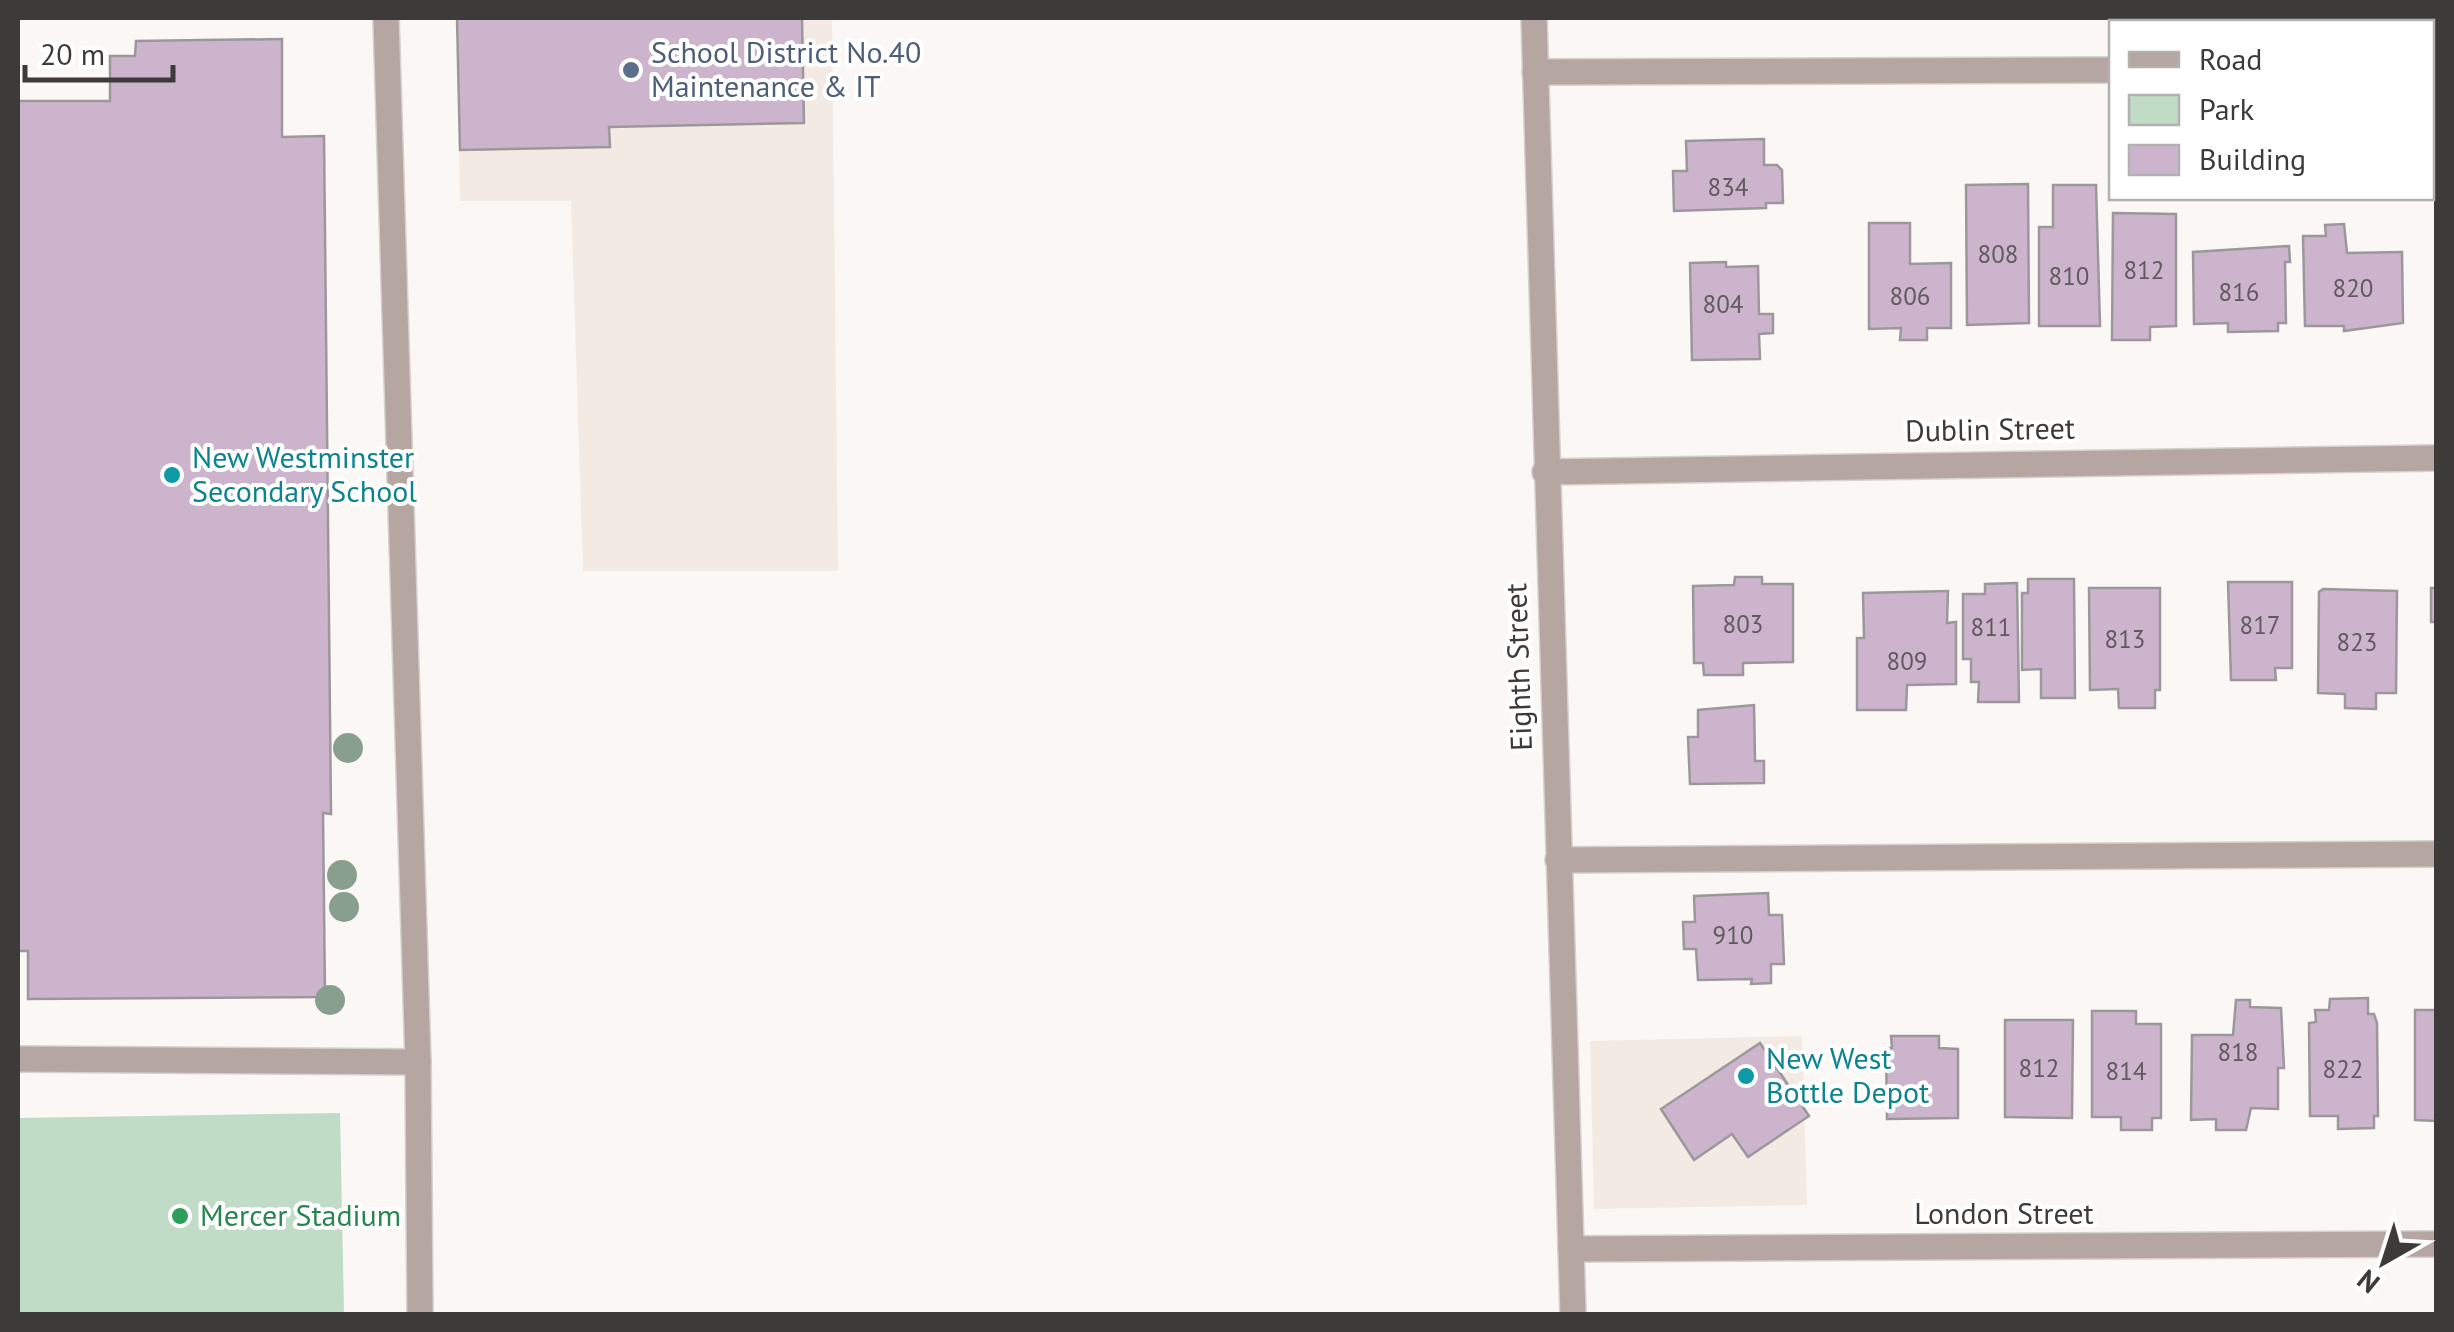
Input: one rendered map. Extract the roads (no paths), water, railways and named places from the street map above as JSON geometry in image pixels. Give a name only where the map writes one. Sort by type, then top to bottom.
[{"type":"street","points":[[386,18],[418,1062],[420,1314]]},
{"type":"street","name":"Eighth Street","points":[[1534,18],[1573,1314]]},
{"type":"street","points":[[1534,72],[2109,70]]},
{"type":"street","name":"Dublin Street","points":[[1545,472],[2436,458]]},
{"type":"street","points":[[1558,860],[2436,854]]},
{"type":"street","points":[[18,1058],[418,1062]]},
{"type":"street","name":"London Street","points":[[1571,1249],[2436,1244]]},
{"type":"place","name":"School District No.40 Maintenance & IT","points":[[631,70]]},
{"type":"place","name":"New Westminster Secondary School","points":[[172,475]]},
{"type":"place","name":"New West Bottle Depot","points":[[1746,1076]]},
{"type":"place","name":"Mercer Stadium","points":[[180,1216]]}]
